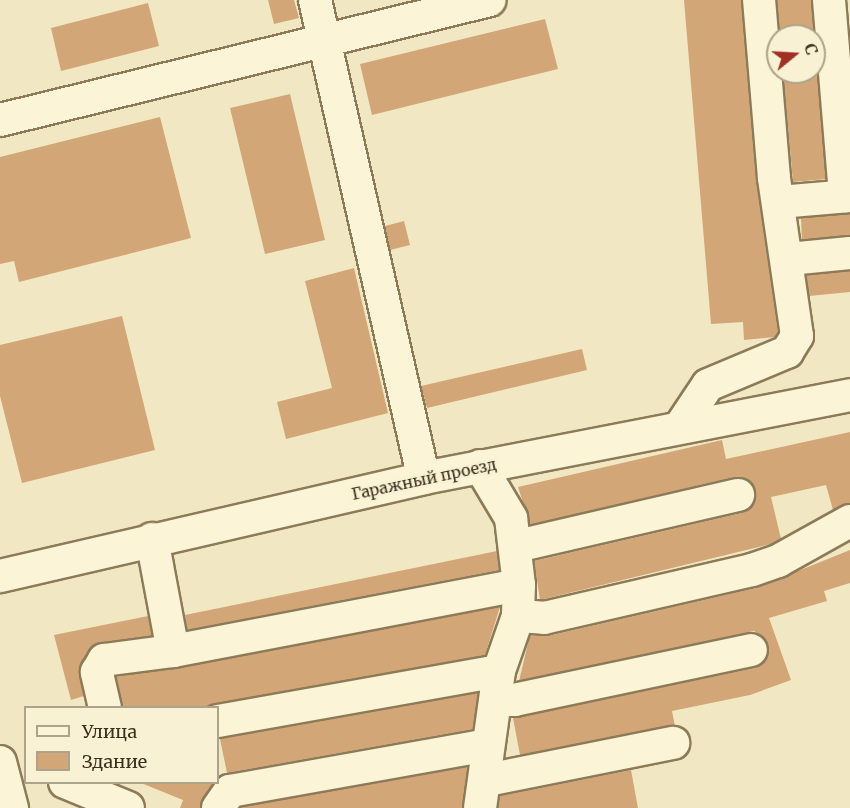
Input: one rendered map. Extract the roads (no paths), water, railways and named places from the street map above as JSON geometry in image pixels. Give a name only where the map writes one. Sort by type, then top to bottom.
[{"type":"street","points":[[315,0],[424,478]]},
{"type":"street","points":[[0,120],[490,0]]},
{"type":"street","points":[[680,427],[708,385],[792,348],[797,336],[789,259],[778,202],[759,0]]},
{"type":"street","points":[[778,202],[847,196],[829,0]]},
{"type":"street","points":[[789,259],[850,253]]},
{"type":"street","points":[[776,356],[791,406]]},
{"type":"street","name":"Гаражный проезд","points":[[0,576],[152,539],[480,466],[850,395]]},
{"type":"street","points":[[480,466],[507,508],[517,546],[519,585],[518,616],[498,685],[488,745],[484,794],[673,743]]},
{"type":"street","points":[[517,546],[738,495]]},
{"type":"street","points":[[518,616],[544,618],[752,570],[778,561],[850,521]]},
{"type":"street","points":[[152,539],[173,651]]},
{"type":"street","points":[[105,706],[97,672],[99,663],[519,585]]},
{"type":"street","points":[[498,685],[514,700],[751,650]]},
{"type":"street","points":[[219,721],[498,685]]},
{"type":"street","points":[[222,792],[488,745]]},
{"type":"street","points":[[68,784],[128,808]]}]
